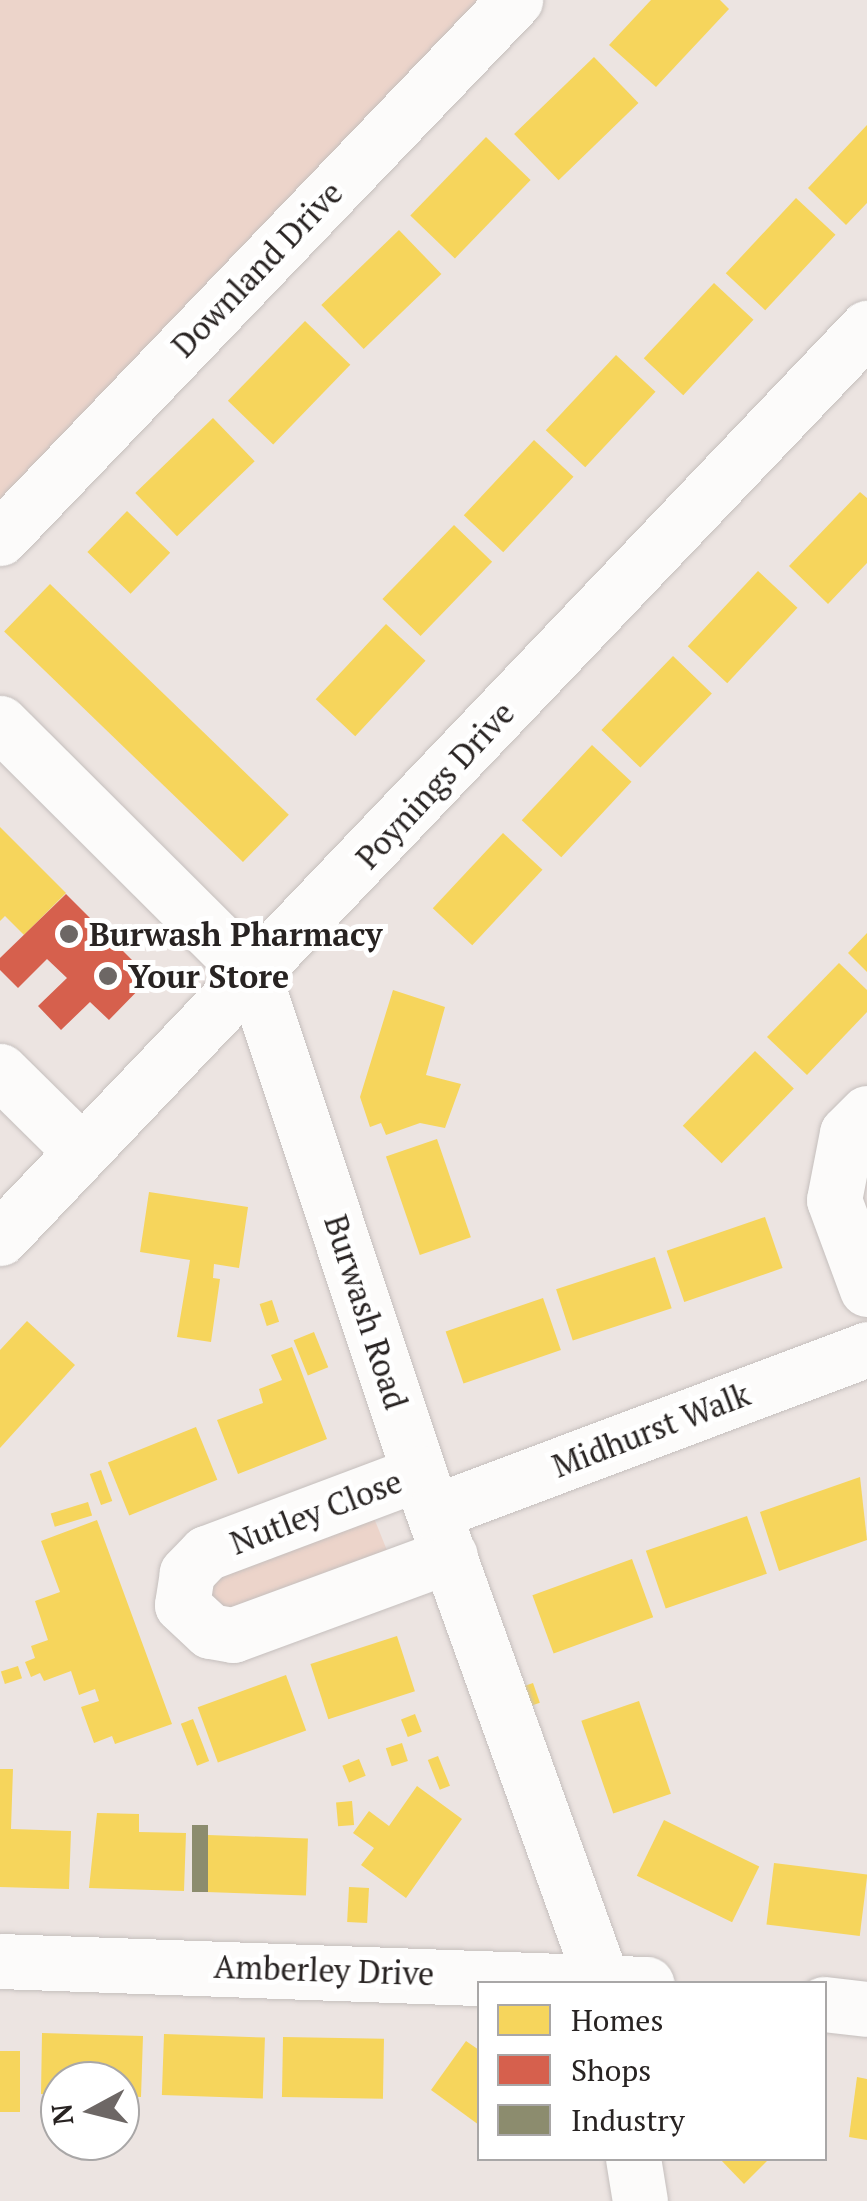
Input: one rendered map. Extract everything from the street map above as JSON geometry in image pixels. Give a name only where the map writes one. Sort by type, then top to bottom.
[{"type":"street","name":"Downland Drive","points":[[0,538],[514,0]]},
{"type":"street","name":"Poynings Drive","points":[[0,1238],[254,976],[867,328]]},
{"type":"street","name":"Burwash Road","points":[[0,724],[254,976],[434,1513],[617,1981]]},
{"type":"street","points":[[0,1071],[82,1151]]},
{"type":"street","points":[[867,1113],[848,1134],[834,1200],[867,1289]]},
{"type":"street","name":"Midhurst Walk","points":[[434,1513],[867,1349]]},
{"type":"street","name":"Amberley Drive","points":[[0,1961],[588,1981]]},
{"type":"street","points":[[827,2004],[867,2009]]},
{"type":"street","points":[[633,2161],[640,2201]]},
{"type":"shaded area","points":[[0,0],[497,0],[0,535]]},
{"type":"shaded area","points":[[372,1513],[388,1553],[226,1612],[204,1599],[212,1572]]},
{"type":"building: Homes","points":[[651,0],[720,0],[729,9],[656,87],[609,45]]},
{"type":"building: Homes","points":[[594,57],[638,103],[559,180],[514,134]]},
{"type":"building: Homes","points":[[867,125],[867,203],[846,225],[808,188]]},
{"type":"building: Homes","points":[[486,137],[531,180],[455,258],[410,215]]},
{"type":"building: Homes","points":[[796,198],[835,235],[765,310],[726,273]]},
{"type":"building: Homes","points":[[399,230],[441,274],[364,349],[321,305]]},
{"type":"building: Homes","points":[[714,283],[753,320],[683,395],[644,358]]},
{"type":"building: Homes","points":[[305,321],[350,365],[273,445],[228,401]]},
{"type":"building: Homes","points":[[616,355],[655,392],[585,467],[546,430]]},
{"type":"building: Homes","points":[[213,418],[255,461],[177,536],[135,493]]},
{"type":"building: Homes","points":[[534,440],[573,477],[503,552],[464,515]]},
{"type":"building: Homes","points":[[860,492],[867,498],[867,563],[828,604],[789,566]]},
{"type":"building: Homes","points":[[127,511],[170,553],[131,594],[87,552]]},
{"type":"building: Homes","points":[[454,525],[492,562],[421,636],[382,599]]},
{"type":"building: Homes","points":[[758,571],[797,608],[727,683],[688,646]]},
{"type":"building: Homes","points":[[50,584],[289,815],[243,862],[4,631]]},
{"type":"building: Homes","points":[[386,624],[425,661],[355,736],[316,699]]},
{"type":"building: Homes","points":[[673,656],[712,694],[640,768],[601,730]]},
{"type":"building: Homes","points":[[592,745],[631,782],[561,857],[522,820]]},
{"type":"building: Homes","points":[[0,827],[66,893],[24,935],[5,916],[0,921]]},
{"type":"building: Homes","points":[[503,833],[542,870],[472,945],[433,908]]},
{"type":"building: Homes","points":[[867,933],[867,972],[848,953]]},
{"type":"building: Homes","points":[[839,963],[867,990],[867,1012],[807,1075],[767,1037]]},
{"type":"building: Homes","points":[[393,990],[445,1007],[426,1075],[461,1084],[445,1128],[420,1123],[386,1135],[381,1123],[370,1127],[360,1097]]},
{"type":"building: Homes","points":[[755,1051],[794,1089],[722,1163],[683,1126]]},
{"type":"building: Homes","points":[[437,1139],[471,1237],[420,1255],[386,1157]]},
{"type":"building: Homes","points":[[149,1192],[248,1207],[239,1268],[214,1264],[213,1278],[220,1279],[211,1342],[177,1337],[190,1260],[140,1252]]},
{"type":"building: Homes","points":[[765,1217],[783,1268],[684,1302],[667,1251]]},
{"type":"building: Homes","points":[[655,1257],[672,1308],[573,1340],[556,1289]]},
{"type":"building: Homes","points":[[543,1298],[561,1350],[464,1384],[446,1332]]},
{"type":"building: Homes","points":[[272,1300],[279,1322],[267,1326],[260,1304]]},
{"type":"building: Homes","points":[[27,1321],[75,1365],[0,1448],[0,1350]]},
{"type":"building: Homes","points":[[314,1332],[328,1367],[308,1375],[294,1340]]},
{"type":"building: Homes","points":[[292,1347],[327,1439],[238,1474],[217,1420],[263,1403],[259,1389],[282,1380],[271,1355]]},
{"type":"building: Homes","points":[[196,1427],[217,1480],[129,1515],[108,1463]]},
{"type":"building: Homes","points":[[101,1470],[112,1501],[101,1505],[90,1474]]},
{"type":"building: Homes","points":[[860,1477],[867,1540],[779,1571],[760,1512]]},
{"type":"building: Homes","points":[[88,1502],[92,1515],[55,1527],[51,1513]]},
{"type":"building: Homes","points":[[747,1516],[767,1574],[666,1609],[646,1551]]},
{"type":"building: Homes","points":[[97,1520],[172,1724],[115,1744],[112,1736],[94,1743],[81,1707],[99,1701],[95,1689],[79,1695],[71,1671],[44,1681],[40,1673],[31,1677],[25,1662],[35,1658],[31,1646],[48,1640],[35,1601],[60,1592],[41,1541]]},
{"type":"building: Homes","points":[[632,1559],[653,1617],[554,1654],[532,1595]]},
{"type":"building: Homes","points":[[397,1636],[415,1691],[328,1719],[310,1664]]},
{"type":"building: Homes","points":[[18,1666],[22,1678],[5,1684],[1,1672]]},
{"type":"building: Homes","points":[[286,1675],[306,1730],[218,1763],[198,1707]]},
{"type":"building: Homes","points":[[533,1683],[540,1703],[531,1706],[524,1686]]},
{"type":"building: Homes","points":[[639,1701],[671,1794],[613,1814],[581,1721]]},
{"type":"building: Homes","points":[[415,1714],[422,1732],[408,1737],[401,1719]]},
{"type":"building: Homes","points":[[193,1719],[209,1761],[197,1766],[181,1724]]},
{"type":"building: Homes","points":[[402,1743],[408,1761],[392,1766],[386,1748]]},
{"type":"building: Homes","points":[[438,1756],[450,1786],[440,1790],[428,1760]]},
{"type":"building: Homes","points":[[359,1759],[366,1776],[349,1782],[342,1766]]},
{"type":"building: Homes","points":[[0,1769],[13,1769],[11,1829],[71,1831],[69,1889],[0,1887]]},
{"type":"building: Homes","points":[[417,1786],[462,1819],[406,1898],[361,1865],[374,1848],[353,1833],[369,1811],[389,1826]]},
{"type":"building: Homes","points":[[352,1801],[354,1825],[338,1826],[336,1802]]},
{"type":"building: Homes","points":[[97,1813],[139,1814],[139,1832],[186,1833],[184,1891],[89,1888]]},
{"type":"building: Homes","points":[[664,1820],[759,1866],[732,1922],[637,1876]]},
{"type":"building: Homes","points":[[208,1835],[308,1838],[306,1895],[206,1892]]},
{"type":"building: Homes","points":[[774,1863],[867,1874],[860,1936],[766,1925]]},
{"type":"building: Homes","points":[[349,1887],[369,1888],[367,1923],[347,1922]]},
{"type":"building: Homes","points":[[42,2033],[143,2036],[141,2097],[140,2061],[42,2061]]},
{"type":"building: Homes","points":[[164,2034],[265,2038],[263,2098],[162,2095]]},
{"type":"building: Homes","points":[[283,2037],[384,2039],[383,2099],[282,2097]]},
{"type":"building: Homes","points":[[466,2041],[477,2049],[477,2124],[431,2090]]},
{"type":"building: Homes","points":[[0,2051],[20,2051],[20,2112],[0,2112]]},
{"type":"building: Homes","points":[[857,2077],[867,2079],[867,2140],[849,2137]]},
{"type":"building: Homes","points":[[722,2161],[767,2161],[744,2184]]},
{"type":"building: Shops","points":[[66,894],[150,978],[109,1020],[90,1002],[61,1030],[38,1006],[67,978],[47,959],[18,988],[0,970],[0,958]]},
{"type":"building: Industry","points":[[192,1825],[208,1825],[208,1892],[192,1892]]},
{"type":"place","name":"Burwash Pharmacy","points":[[69,934]]},
{"type":"place","name":"Your Store","points":[[108,976]]}]
